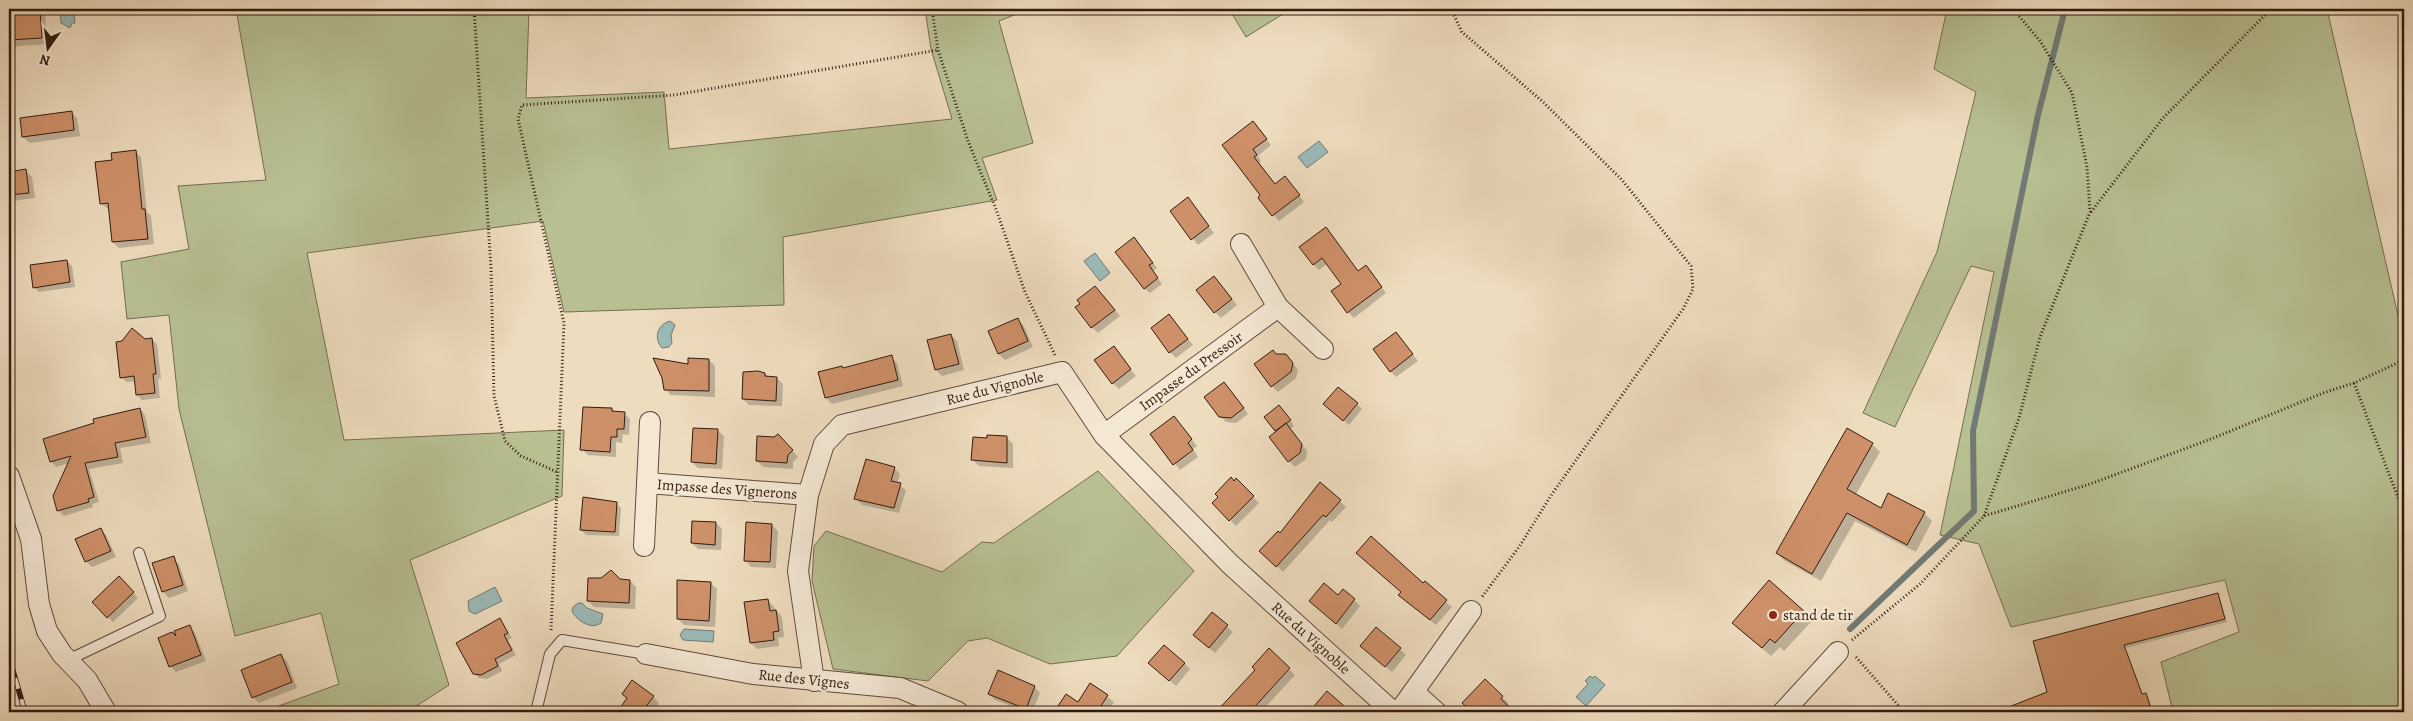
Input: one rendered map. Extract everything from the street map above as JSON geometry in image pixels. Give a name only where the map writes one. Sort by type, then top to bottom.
[{"type":"street","points":[[1241,244],[1278,307],[1323,349]]},
{"type":"street","name":"Impasse du Pressoir","points":[[1104,435],[1278,307]]},
{"type":"street","name":"Rue du Vignoble","points":[[814,681],[798,571],[808,495],[824,444],[842,425],[1062,372],[1104,435],[1230,564],[1393,712]]},
{"type":"street","name":"Impasse des Vignerons","points":[[644,546],[650,422]]},
{"type":"street","points":[[9,476],[31,539],[39,604],[47,631],[68,660],[87,680],[106,712]]},
{"type":"street","name":"Impasse des Vignerons","points":[[646,483],[808,495]]},
{"type":"street","points":[[1399,712],[1415,693],[1470,611]]},
{"type":"street","points":[[1783,712],[1842,649]]},
{"type":"street","name":"Rue des Vignes","points":[[646,654],[753,674],[900,688],[958,712]]},
{"type":"street","points":[[1415,693],[1436,712]]},
{"type":"lane","points":[[68,660],[160,616],[139,553]]},
{"type":"lane","points":[[536,712],[550,654],[562,640],[646,654]]},
{"type":"path","points":[[474,9],[491,268],[494,396],[505,441],[521,456],[557,472]]},
{"type":"path","points":[[932,9],[938,50],[968,141],[997,212],[1025,292],[1062,372]]},
{"type":"path","points":[[1450,9],[1462,32],[1543,102],[1622,180],[1691,266],[1693,289],[1684,309],[1552,494],[1519,547],[1470,611]]},
{"type":"path","points":[[2013,9],[2040,40],[2072,93],[2087,167],[2090,212]]},
{"type":"path","points":[[1904,712],[1842,649],[1920,584],[1984,516],[2018,418],[2040,337],[2090,212],[2163,118],[2271,9]]},
{"type":"path","points":[[556,647],[551,634],[564,323],[518,119],[522,105],[674,95],[938,50]]},
{"type":"path","points":[[1984,516],[2090,484],[2211,439],[2323,392],[2354,383],[2404,360]]},
{"type":"path","points":[[2354,383],[2404,513]]},
{"type":"green space","points":[[236,9],[529,9],[526,98],[664,92],[669,149],[952,119],[931,49],[925,9],[1029,9],[999,21],[1033,143],[982,158],[997,200],[783,237],[784,305],[564,312],[543,221],[307,253],[344,440],[564,430],[562,496],[410,560],[449,685],[407,712],[278,712],[276,707],[339,684],[321,613],[235,636],[179,409],[169,315],[127,319],[121,262],[189,249],[178,186],[266,180]]},
{"type":"green space","points":[[1229,9],[1291,9],[1246,37]]},
{"type":"green space","points":[[1947,9],[2327,9],[2404,341],[2404,712],[2173,712],[2161,662],[2239,632],[2225,580],[2011,627],[1979,544],[1940,535],[1994,272],[1971,266],[1895,427],[1863,413],[1937,252],[1976,92],[1934,69]]},
{"type":"green space","points":[[1098,471],[1194,571],[1117,656],[1050,664],[987,638],[968,641],[928,681],[833,669],[812,581],[814,546],[826,531],[942,572],[982,542],[994,543]]},
{"type":"water","points":[[60,9],[74,9],[75,23],[72,23],[70,28],[61,23]]},
{"type":"water","points":[[1319,141],[1328,152],[1307,168],[1298,157]]},
{"type":"water","points":[[1095,253],[1110,273],[1100,281],[1084,261]]},
{"type":"water","points":[[670,321],[675,325],[671,335],[672,343],[669,347],[662,348],[657,336],[658,332],[662,325]]},
{"type":"water","points":[[495,587],[502,601],[475,614],[469,611],[468,601]]},
{"type":"water","points":[[578,603],[582,603],[587,608],[603,614],[601,623],[589,625],[577,618],[572,611],[573,607]]},
{"type":"water","points":[[684,629],[714,631],[713,642],[683,640],[680,635]]},
{"type":"water","points":[[1590,676],[1593,678],[1595,676],[1605,685],[1586,706],[1576,697],[1588,684],[1585,681]]},
{"type":"building","points":[[9,9],[40,9],[42,38],[9,40]]},
{"type":"building","points":[[72,111],[74,130],[22,137],[20,118]]},
{"type":"building","points":[[1253,121],[1267,139],[1253,149],[1257,155],[1254,157],[1275,184],[1285,176],[1300,195],[1272,216],[1258,198],[1260,195],[1222,145]]},
{"type":"building","points":[[136,150],[142,209],[145,209],[148,239],[112,242],[108,203],[100,204],[95,162],[112,160],[111,153]]},
{"type":"building","points":[[26,169],[29,193],[9,195],[9,172]]},
{"type":"building","points":[[1188,197],[1209,226],[1191,240],[1170,211]]},
{"type":"building","points":[[1326,227],[1358,271],[1366,265],[1382,287],[1347,313],[1331,291],[1341,284],[1322,258],[1313,265],[1299,247]]},
{"type":"building","points":[[1134,237],[1153,263],[1149,265],[1158,278],[1144,289],[1115,252]]},
{"type":"building","points":[[67,260],[70,282],[33,288],[30,265]]},
{"type":"building","points":[[1214,276],[1232,299],[1214,313],[1196,290]]},
{"type":"building","points":[[1095,286],[1115,310],[1091,328],[1075,307],[1080,304],[1077,300]]},
{"type":"building","points":[[1169,314],[1188,339],[1169,353],[1151,328]]},
{"type":"building","points":[[1018,318],[1028,341],[998,354],[988,331]]},
{"type":"building","points":[[132,328],[145,339],[152,338],[156,374],[153,374],[155,393],[136,395],[134,376],[120,378],[116,342],[122,341]]},
{"type":"building","points":[[1396,332],[1413,354],[1390,372],[1373,349]]},
{"type":"building","points":[[951,334],[959,364],[935,370],[927,340]]},
{"type":"building","points":[[1114,346],[1131,369],[1112,384],[1094,360]]},
{"type":"building","points":[[1273,350],[1276,354],[1286,354],[1293,363],[1291,372],[1271,387],[1254,364]]},
{"type":"building","points":[[892,355],[898,380],[825,398],[818,372],[842,366],[843,368]]},
{"type":"building","points":[[653,358],[688,364],[688,358],[709,359],[709,391],[664,390],[662,378]]},
{"type":"building","points":[[758,371],[765,373],[765,376],[777,377],[776,401],[742,399],[743,372]]},
{"type":"building","points":[[1224,382],[1244,408],[1231,418],[1219,417],[1204,397]]},
{"type":"building","points":[[1338,387],[1358,403],[1343,421],[1323,404]]},
{"type":"building","points":[[1279,405],[1291,420],[1275,431],[1264,417]]},
{"type":"building","points":[[583,407],[612,408],[612,411],[625,412],[624,429],[617,429],[617,437],[611,437],[610,452],[580,450]]},
{"type":"building","points":[[140,408],[146,437],[115,443],[118,457],[85,463],[94,497],[88,499],[89,502],[57,511],[53,496],[71,456],[50,462],[43,439],[94,423],[93,419]]},
{"type":"building","points":[[1174,416],[1192,439],[1188,443],[1193,450],[1173,465],[1150,434]]},
{"type":"building","points":[[1286,423],[1302,444],[1300,453],[1288,462],[1269,437]]},
{"type":"building","points":[[693,428],[718,429],[716,464],[691,462]]},
{"type":"building","points":[[1847,428],[1873,443],[1847,489],[1881,508],[1888,493],[1925,512],[1907,545],[1847,513],[1812,574],[1776,553]]},
{"type":"building","points":[[778,434],[793,450],[788,455],[787,463],[756,461],[757,436],[774,437]]},
{"type":"building","points":[[987,435],[1007,436],[1007,463],[971,460],[973,437],[987,438]]},
{"type":"building","points":[[866,459],[895,467],[891,481],[901,483],[894,508],[854,499]]},
{"type":"building","points":[[1231,477],[1234,481],[1236,478],[1254,496],[1229,521],[1212,503],[1218,497],[1215,494]]},
{"type":"building","points":[[1320,482],[1341,500],[1326,517],[1323,515],[1276,567],[1259,551],[1278,531],[1280,533]]},
{"type":"building","points":[[583,497],[617,502],[615,532],[580,530]]},
{"type":"building","points":[[692,521],[716,522],[715,545],[691,543]]},
{"type":"building","points":[[746,522],[772,524],[770,562],[744,561]]},
{"type":"building","points":[[101,528],[111,551],[85,562],[75,539]]},
{"type":"building","points":[[1371,536],[1423,583],[1425,581],[1447,600],[1430,620],[1398,595],[1401,592],[1356,553]]},
{"type":"building","points":[[174,556],[183,585],[162,592],[152,563]]},
{"type":"building","points":[[611,570],[620,579],[630,580],[629,603],[587,601],[588,578],[601,578]]},
{"type":"building","points":[[119,576],[134,592],[107,618],[92,602]]},
{"type":"building","points":[[677,580],[711,582],[709,621],[677,619]]},
{"type":"building","name":"stand de tir","points":[[1769,580],[1804,611],[1775,643],[1770,639],[1762,648],[1732,623]]},
{"type":"building","points":[[1324,583],[1338,595],[1343,589],[1355,599],[1336,624],[1309,601]]},
{"type":"building","points":[[2218,593],[2225,619],[2124,645],[2142,694],[2146,693],[2152,712],[1996,712],[2047,692],[2033,641]]},
{"type":"building","points":[[768,599],[770,611],[776,610],[779,631],[773,632],[774,640],[750,643],[744,602]]},
{"type":"building","points":[[1212,612],[1228,625],[1209,648],[1193,635]]},
{"type":"building","points":[[500,618],[508,633],[504,635],[512,650],[495,659],[498,666],[481,675],[473,674],[456,643]]},
{"type":"building","points":[[190,625],[201,655],[169,667],[158,638],[172,632],[176,636],[174,631]]},
{"type":"building","points":[[1376,627],[1401,648],[1385,667],[1360,646]]},
{"type":"building","points":[[1164,645],[1185,663],[1169,681],[1148,663]]},
{"type":"building","points":[[1269,648],[1290,668],[1250,712],[1216,712],[1255,670],[1252,667]]},
{"type":"building","points":[[281,654],[292,682],[252,698],[241,670]]},
{"type":"building","points":[[998,670],[1035,686],[1026,709],[988,694]]},
{"type":"building","points":[[1485,679],[1503,696],[1501,699],[1515,712],[1472,712],[1462,703]]},
{"type":"building","points":[[632,680],[654,696],[642,712],[617,712],[627,698],[622,694]]},
{"type":"building","points":[[1090,683],[1108,695],[1097,712],[1054,712],[1066,694],[1078,702]]},
{"type":"building","points":[[1327,691],[1351,712],[1309,712]]},
{"type":"waterway","points":[[1850,629],[1974,511],[1973,431],[2038,115],[2065,9]]},
{"type":"railway","points":[[9,657],[25,712]]},
{"type":"railway","points":[[9,696],[14,712]]},
{"type":"place","name":"stand de tir","points":[[1773,615]]}]
